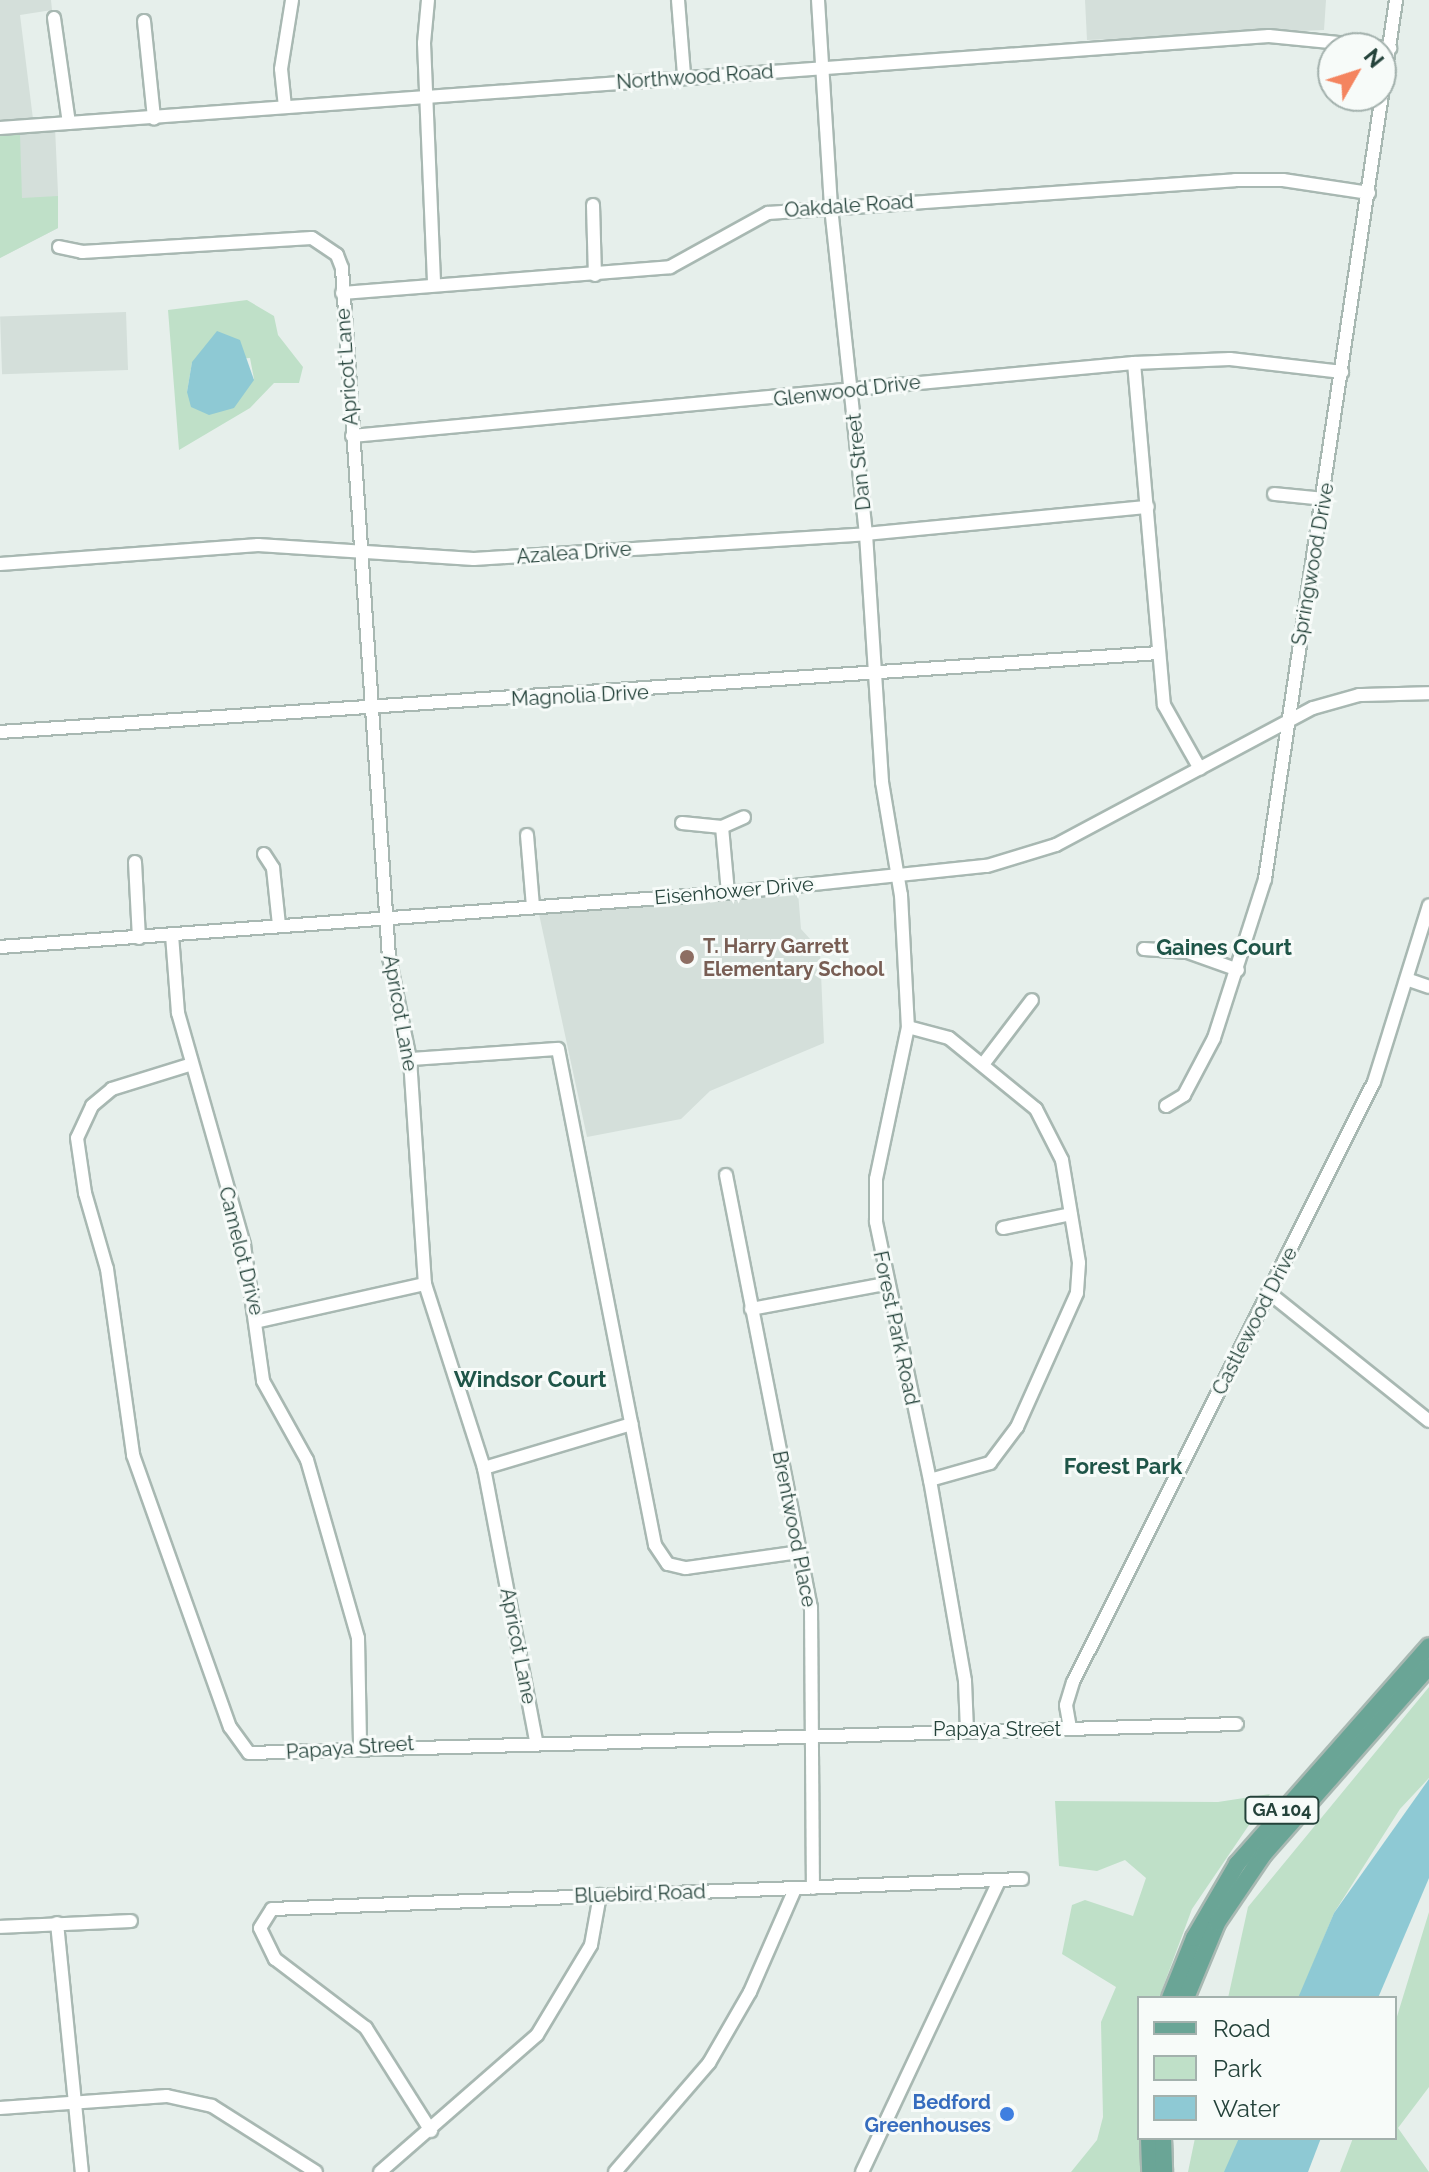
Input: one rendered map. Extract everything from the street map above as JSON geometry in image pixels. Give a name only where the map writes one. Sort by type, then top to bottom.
[{"type":"main road","name":"GA 104","points":[[1171,1996],[1194,1938],[1237,1864],[1429,1646]]},
{"type":"main road","name":"GA 104","points":[[1187,1996],[1217,1923],[1255,1866],[1429,1667]]},
{"type":"main road","points":[[1149,2140],[1150,2172]]},
{"type":"main road","points":[[1163,2140],[1164,2172]]},
{"type":"street","points":[[285,107],[281,69],[292,0]]},
{"type":"street","points":[[428,0],[424,43],[430,99],[434,285]]},
{"type":"street","points":[[678,0],[684,75]]},
{"type":"street","name":"Dan Street","points":[[818,0],[831,207],[866,534],[878,676],[882,782],[895,876]]},
{"type":"street","name":"Springwood Drive","points":[[1392,32],[1396,0]]},
{"type":"street","points":[[54,18],[69,123]]},
{"type":"street","points":[[144,21],[154,118]]},
{"type":"street","name":"Northwood Road","points":[[0,128],[430,99],[684,75],[823,69],[1269,36],[1317,41]]},
{"type":"street","name":"Springwood Drive","points":[[1166,1106],[1184,1095],[1195,1076],[1238,970],[1265,879],[1286,720],[1324,499],[1381,112]]},
{"type":"street","name":"Oakdale Road","points":[[342,293],[670,267],[768,213],[1235,180],[1283,180],[1369,193]]},
{"type":"street","points":[[593,205],[595,275]]},
{"type":"street","name":"Apricot Lane","points":[[59,247],[82,252],[312,238],[337,255],[389,957],[410,1059],[425,1284],[484,1468],[536,1740]]},
{"type":"street","name":"Glenwood Drive","points":[[352,436],[756,403],[852,386],[1134,363],[1230,359],[1342,372]]},
{"type":"street","points":[[1134,363],[1164,705],[1200,769]]},
{"type":"street","points":[[1274,494],[1324,499]]},
{"type":"street","name":"Azalea Drive","points":[[0,564],[258,545],[357,548],[474,559],[866,534],[1148,507]]},
{"type":"street","name":"Magnolia Drive","points":[[0,732],[878,676],[1159,653]]},
{"type":"street","name":"Eisenhower Drive","points":[[0,947],[728,893],[1021,859],[1200,769],[1286,720],[1359,695],[1429,693]]},
{"type":"street","points":[[682,823],[722,827],[744,817]]},
{"type":"street","points":[[722,827],[728,893]]},
{"type":"street","points":[[527,835],[533,906]]},
{"type":"street","points":[[264,854],[273,868],[279,925]]},
{"type":"street","points":[[135,862],[139,938]]},
{"type":"street","name":"Forest Park Road","points":[[895,876],[908,1027],[876,1179],[884,1284],[930,1480],[965,1681],[967,1731]]},
{"type":"street","name":"Castlewood Drive","points":[[1070,1728],[1066,1705],[1073,1682],[1374,1082],[1409,980],[1429,905]]},
{"type":"street","name":"Camelot Drive","points":[[172,935],[189,1065],[244,1245],[259,1321],[263,1381],[307,1460],[358,1638],[360,1745]]},
{"type":"street","points":[[1144,949],[1188,952],[1238,970]]},
{"type":"street","points":[[1409,980],[1429,987]]},
{"type":"street","points":[[984,1063],[1032,1000]]},
{"type":"street","points":[[908,1027],[949,1038],[984,1063],[1012,1085],[1050,1130],[1071,1214],[1077,1293],[1017,1427],[990,1463],[930,1480]]},
{"type":"street","points":[[410,1059],[558,1049],[655,1545],[668,1564],[686,1568],[800,1552]]},
{"type":"street","name":"Papaya Street","points":[[189,1065],[112,1089],[92,1106],[77,1138],[85,1193],[107,1269],[133,1455],[230,1727],[249,1753],[360,1745],[1237,1724]]},
{"type":"street","name":"Brentwood Place","points":[[726,1175],[811,1607],[813,1888]]},
{"type":"street","points":[[1003,1228],[1071,1214]]},
{"type":"street","points":[[259,1321],[425,1284]]},
{"type":"street","points":[[751,1309],[884,1284]]},
{"type":"street","points":[[1268,1292],[1429,1421]]},
{"type":"street","points":[[484,1468],[632,1424]]},
{"type":"street","name":"Bluebird Road","points":[[431,2131],[366,2028],[275,1959],[263,1939],[263,1917],[292,1904],[1022,1879]]},
{"type":"street","points":[[862,2172],[999,1881]]},
{"type":"street","points":[[615,2172],[709,2063],[750,1992],[795,1889]]},
{"type":"street","points":[[380,2172],[508,2066],[553,2012],[591,1945],[600,1895]]},
{"type":"street","points":[[0,1927],[131,1921]]},
{"type":"street","points":[[57,1923],[82,2172]]},
{"type":"street","points":[[0,2108],[167,2096],[212,2106],[316,2172]]},
{"type":"shaded area","points":[[0,0],[51,0],[52,10],[20,15],[33,119],[51,117],[55,127],[58,228],[0,258]]},
{"type":"shaded area","points":[[1085,0],[1326,0],[1324,30],[1087,40]]},
{"type":"shaded area","points":[[126,312],[128,370],[2,374],[0,316]]},
{"type":"shaded area","points":[[798,892],[801,929],[820,950],[824,1043],[710,1091],[681,1119],[587,1137],[539,914]]},
{"type":"green space","points":[[20,134],[22,198],[58,196],[58,228],[0,258],[0,135]]},
{"type":"green space","points":[[247,300],[274,316],[278,335],[303,367],[299,383],[274,383],[250,408],[179,450],[168,310]],"holes":[[[250,358],[254,379],[187,392],[192,362]]]},
{"type":"green space","points":[[1429,1687],[1429,1778],[1400,1809],[1334,1913],[1300,1996],[1228,1996],[1248,1907]]},
{"type":"green space","points":[[1270,1794],[1192,1909],[1160,1996],[1137,1996],[1137,2140],[1141,2140],[1142,2172],[1071,2172],[1097,2140],[1103,2117],[1101,2022],[1116,1987],[1062,1954],[1072,1905],[1085,1900],[1133,1916],[1146,1878],[1125,1860],[1097,1871],[1059,1866],[1055,1801],[1218,1802]]},
{"type":"green space","points":[[1429,1912],[1429,2087],[1398,2128],[1429,2172],[1340,2172],[1352,2140],[1397,2140],[1397,2016]]},
{"type":"green space","points":[[1195,2140],[1239,2140],[1226,2172],[1188,2172]]},
{"type":"water","points":[[217,331],[240,340],[254,380],[234,408],[209,415],[191,407],[187,392],[192,362]]},
{"type":"water","points":[[1429,1779],[1429,1878],[1379,1996],[1299,1996],[1334,1913]]},
{"type":"water","points":[[1238,2140],[1320,2140],[1308,2172],[1224,2172]]},
{"type":"place","name":"T. Harry Garrett Elementary School","points":[[687,957]]},
{"type":"place","name":"Bedford Greenhouses","points":[[1007,2114]]},
{"type":"district","name":"Gaines Court","points":[[1224,948]]},
{"type":"district","name":"Windsor Court","points":[[530,1380]]},
{"type":"district","name":"Forest Park","points":[[1123,1467]]}]
